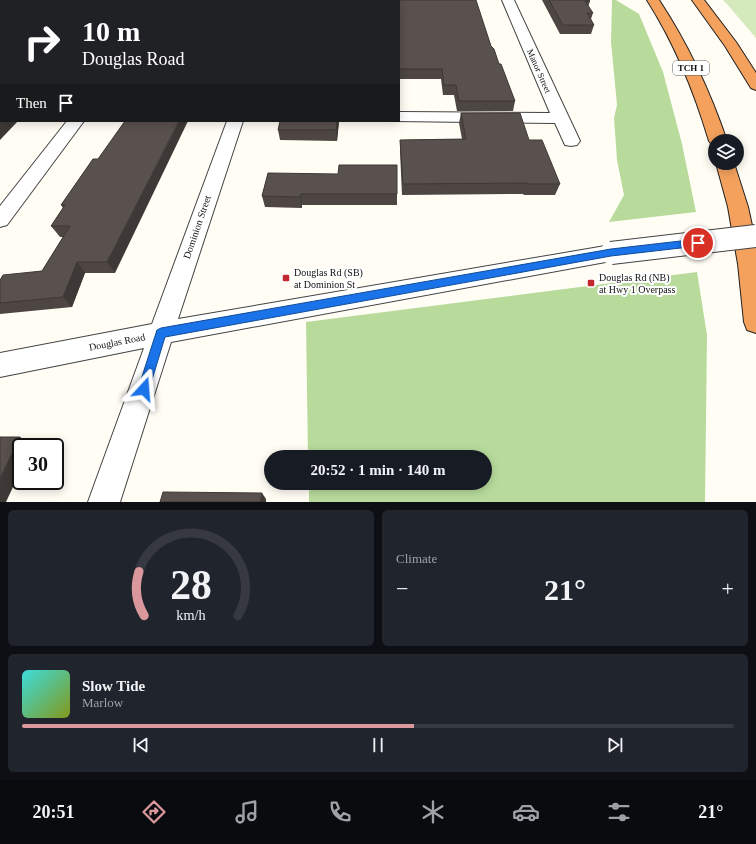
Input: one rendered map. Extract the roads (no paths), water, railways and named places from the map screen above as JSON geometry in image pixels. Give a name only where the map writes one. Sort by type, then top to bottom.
[{"type":"highway","name":"TCH 1","points":[[653,0],[664,16],[693,72],[715,134]]},
{"type":"highway","points":[[698,0],[731,45],[756,84]]},
{"type":"highway","points":[[727,170],[738,207],[749,264],[756,322]]},
{"type":"street","name":"Manor Street","points":[[508,0],[571,141]]},
{"type":"street","points":[[400,117],[560,118]]},
{"type":"street","points":[[0,220],[9,196],[75,122]]},
{"type":"street","name":"Dominion Street","points":[[104,502],[234,122]]},
{"type":"street","name":"Douglas Road","points":[[0,365],[161,333],[611,253],[756,236]]},
{"type":"place","name":"Douglas Rd (SB) at Dominion St","points":[[286,278]]},
{"type":"place","name":"Douglas Rd (NB) at Hwy 1 Overpass","points":[[591,283]]}]
